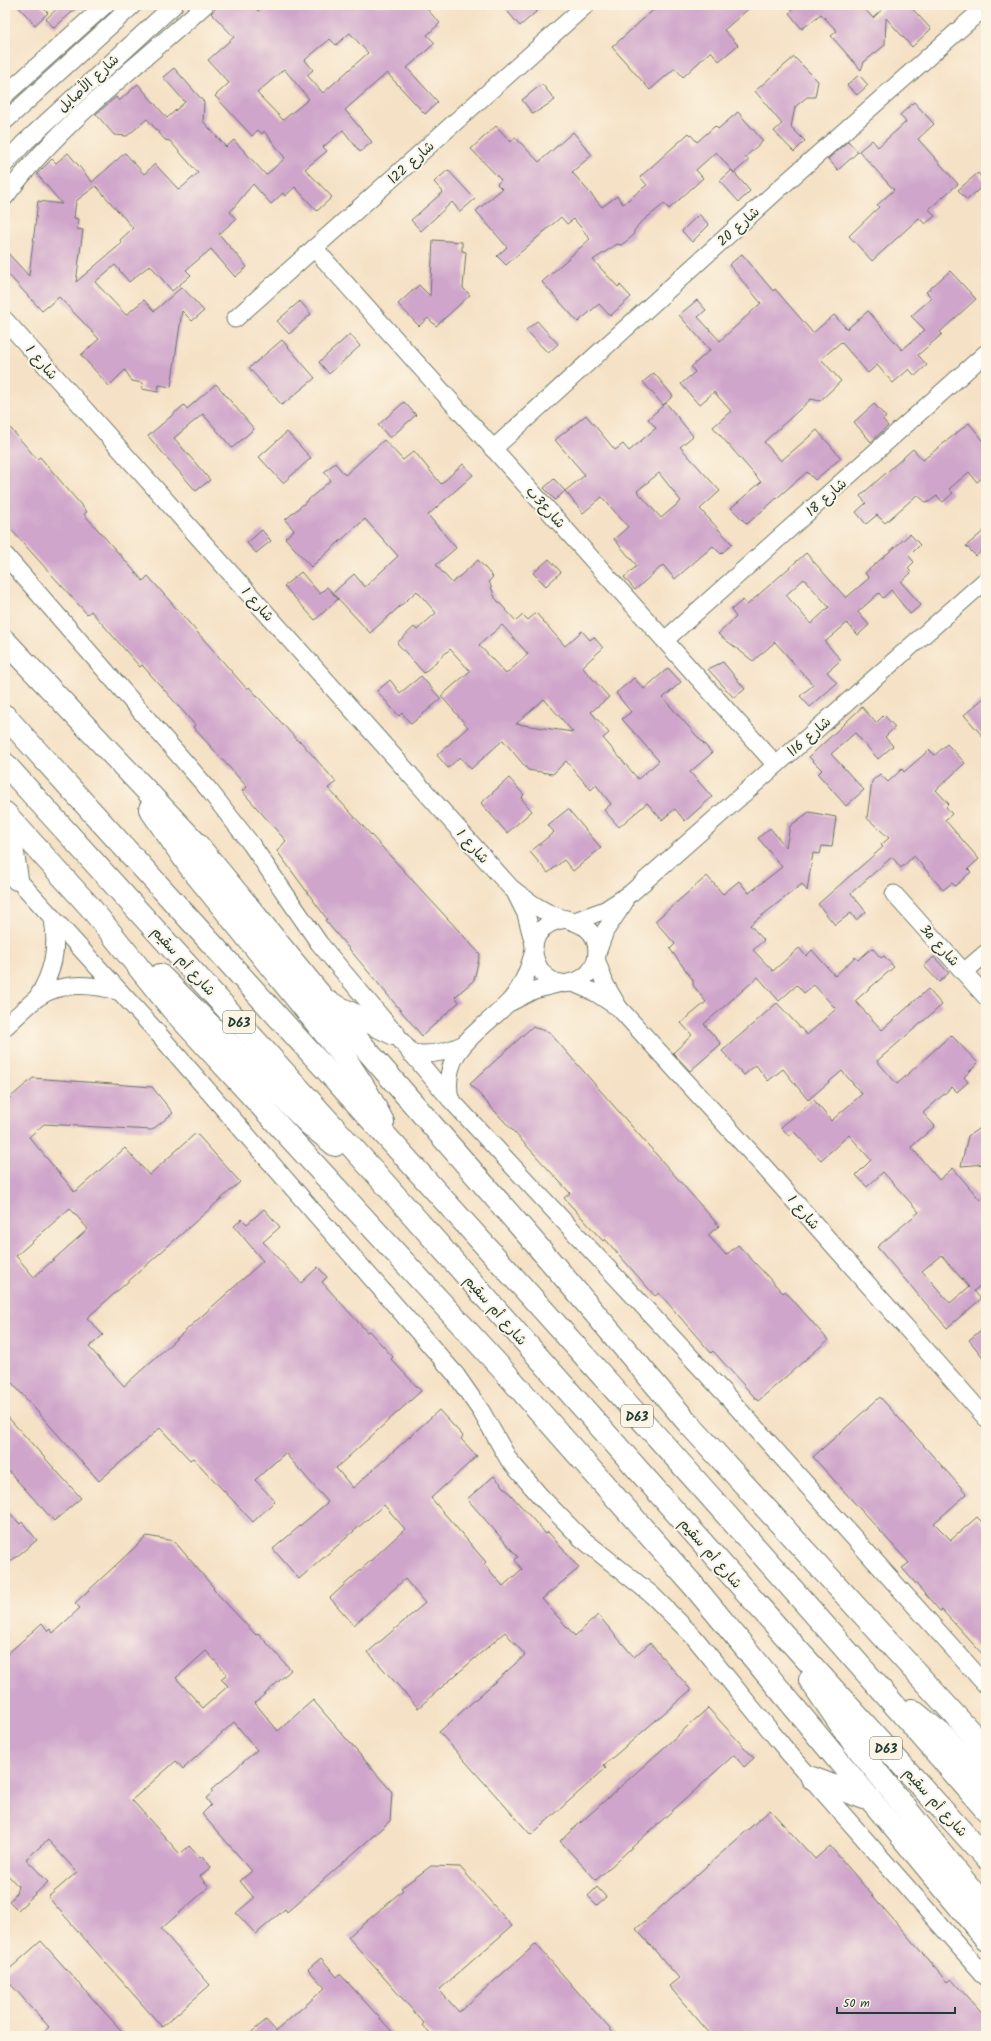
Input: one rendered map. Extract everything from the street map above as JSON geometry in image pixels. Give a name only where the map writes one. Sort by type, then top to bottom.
[{"type":"main road","points":[[5,641],[130,775],[197,844],[324,1000],[688,1422],[986,1749]]},
{"type":"main road","name":"D63","points":[[5,716],[391,1142],[883,1691],[986,1810]]},
{"type":"main road","name":"شارع أم سقيم","points":[[5,764],[371,1168],[786,1637],[986,1858]]},
{"type":"main road","points":[[130,775],[164,832],[190,867],[357,1076],[376,1108],[391,1142]]},
{"type":"main road","points":[[6,814],[11,872]]},
{"type":"main road","points":[[6,814],[90,908],[173,1010],[503,1370],[693,1585],[784,1694],[868,1799],[986,1939]]},
{"type":"main road","points":[[90,908],[310,1124],[329,1140],[371,1168]]},
{"type":"main road","points":[[324,1000],[394,1034]]},
{"type":"main road","points":[[786,1637],[828,1707],[852,1741],[986,1908]]},
{"type":"main road","points":[[883,1691],[925,1719],[986,1779]]},
{"type":"main road","points":[[812,1778],[868,1799]]},
{"type":"street","points":[[5,95],[105,5]]},
{"type":"street","name":"شارع الأصايل","points":[[5,121],[133,5]]},
{"type":"street","name":"شارع الأصايل","points":[[5,164],[23,144],[174,5]]},
{"type":"street","points":[[5,197],[47,148],[89,108],[205,5]]},
{"type":"street","name":"شارع 22ا","points":[[235,319],[586,5]]},
{"type":"street","name":"شارع 20","points":[[493,449],[781,187],[986,6]]},
{"type":"street","points":[[76,95],[89,108]]},
{"type":"street","name":"شارع3ب","points":[[314,248],[776,766]]},
{"type":"street","name":"شارع 1","points":[[5,320],[511,888],[526,914],[534,949]]},
{"type":"street","name":"شارع 18","points":[[665,640],[986,354]]},
{"type":"street","points":[[5,555],[209,790],[251,844],[319,943],[450,1100],[726,1395],[986,1686]]},
{"type":"street","name":"شارع 16ا","points":[[571,920],[600,912],[631,893],[986,580]]},
{"type":"street","points":[[11,872],[120,992],[456,1374],[481,1411],[509,1460],[541,1497],[582,1538],[630,1576],[674,1616],[694,1637],[787,1751],[986,1977]]},
{"type":"street","name":"شارع 1","points":[[511,888],[537,907],[571,920]]},
{"type":"street","name":"شارع 16ا","points":[[597,956],[611,920],[631,893]]},
{"type":"street","name":"3a شارع","points":[[894,894],[986,997]]},
{"type":"street","points":[[5,1027],[37,998],[44,986],[54,960],[55,940],[53,919]]},
{"type":"street","points":[[450,1100],[449,1075],[454,1059],[462,1045],[509,1003],[534,990],[566,983],[587,974],[597,956],[596,943],[592,933],[584,926],[571,920],[550,923],[543,928],[534,949],[524,980],[509,1003]]},
{"type":"street","points":[[534,949],[536,964],[542,973],[550,979],[566,983]]},
{"type":"street","points":[[964,972],[986,953]]},
{"type":"street","name":"شارع 1","points":[[597,956],[605,984],[619,1008],[766,1169],[986,1418]]},
{"type":"street","name":"شارع 1","points":[[566,983],[596,993],[619,1008]]},
{"type":"street","points":[[37,998],[60,989],[84,985],[108,988],[120,992]]},
{"type":"street","points":[[410,1053],[420,1055],[442,1053],[462,1045]]},
{"type":"building","points":[[17,5],[40,5],[48,13],[35,25]]},
{"type":"building","points":[[61,5],[80,5],[54,28],[46,19]]},
{"type":"building","points":[[220,5],[252,5],[258,11],[266,5],[423,5],[440,23],[427,35],[435,43],[407,68],[438,102],[425,114],[387,73],[345,110],[372,142],[360,152],[343,130],[323,147],[327,151],[305,169],[332,197],[317,211],[295,187],[285,196],[283,193],[271,204],[253,184],[230,212],[236,219],[219,234],[247,267],[235,277],[211,249],[186,270],[191,275],[172,291],[150,265],[129,282],[115,265],[95,282],[126,315],[144,300],[154,311],[182,287],[204,311],[192,321],[182,311],[171,387],[159,385],[158,392],[142,389],[143,383],[132,381],[125,370],[109,386],[81,355],[99,339],[59,297],[42,311],[5,271],[5,250],[29,276],[38,201],[62,204],[37,174],[52,159],[56,163],[68,153],[92,182],[125,153],[144,174],[155,164],[179,190],[198,173],[170,141],[165,140],[147,119],[127,136],[114,135],[96,114],[116,97],[119,101],[138,84],[167,118],[185,102],[163,77],[174,68],[204,102],[203,121],[226,147],[234,140],[266,175],[285,158],[264,131],[262,134],[258,130],[252,136],[215,96],[229,83],[208,60],[234,37],[211,13]],"holes":[[[350,33],[368,53],[323,93],[307,75],[313,70],[305,60],[330,39],[336,45]],[[284,69],[309,99],[283,120],[257,93]],[[96,186],[133,228],[120,240],[122,243],[76,282],[83,230],[77,229],[78,219],[74,218],[76,201]]]},
{"type":"building","points":[[502,5],[544,5],[520,26]]},
{"type":"building","points":[[659,5],[753,5],[724,30],[738,45],[719,61],[711,51],[683,77],[675,68],[650,90],[612,47]]},
{"type":"building","points":[[798,5],[861,5],[873,18],[887,5],[909,5],[931,29],[912,47],[886,18],[885,45],[864,62],[861,70],[831,36],[837,31],[821,14],[802,29],[789,13]]},
{"type":"building","points":[[794,57],[818,81],[815,97],[807,97],[795,107],[791,127],[805,141],[794,152],[774,131],[782,124],[755,91]]},
{"type":"building","points":[[859,75],[868,85],[857,95],[847,85]]},
{"type":"building","points":[[542,84],[555,100],[533,114],[522,100]]},
{"type":"building","points":[[914,102],[934,124],[918,139],[958,184],[929,209],[935,216],[925,224],[919,218],[872,261],[849,236],[879,207],[877,205],[894,190],[859,151],[872,140],[878,147],[906,122],[900,115]]},
{"type":"building","points":[[738,112],[763,141],[745,157],[749,160],[734,173],[716,152],[696,170],[703,178],[669,209],[664,204],[639,224],[634,231],[633,236],[621,245],[617,244],[593,260],[618,287],[620,285],[631,297],[610,316],[599,304],[578,322],[542,282],[590,239],[574,219],[567,224],[561,217],[506,265],[497,256],[507,247],[476,211],[502,189],[497,184],[501,180],[471,149],[496,126],[511,142],[515,137],[539,162],[573,132],[592,155],[572,172],[602,207],[617,196],[623,204],[647,185],[640,177],[689,133],[697,142],[715,126],[718,129]]},
{"type":"building","points":[[848,141],[858,152],[838,170],[828,159]]},
{"type":"building","points":[[448,170],[475,199],[460,212],[452,202],[421,231],[411,220],[443,192],[434,182]]},
{"type":"building","points":[[732,170],[750,191],[739,202],[720,181]]},
{"type":"building","points":[[978,173],[986,183],[967,200],[958,190]]},
{"type":"building","points":[[699,214],[709,225],[692,242],[682,231]]},
{"type":"building","points":[[433,240],[462,242],[462,251],[466,252],[463,288],[470,295],[436,326],[428,318],[419,326],[398,304],[419,285],[430,296]]},
{"type":"building","points":[[742,254],[773,291],[775,289],[813,333],[834,315],[847,329],[868,311],[902,350],[925,330],[911,316],[932,298],[926,292],[950,271],[976,299],[940,332],[942,334],[918,355],[927,365],[915,376],[909,369],[893,383],[877,365],[868,373],[841,342],[821,359],[841,381],[820,401],[811,399],[764,442],[781,461],[817,430],[841,458],[815,480],[807,472],[747,524],[731,508],[761,482],[713,427],[731,411],[714,392],[699,405],[681,384],[695,372],[691,367],[710,350],[679,315],[697,300],[706,310],[698,317],[720,341],[761,303],[729,265]]},
{"type":"building","points":[[300,301],[311,314],[289,334],[277,321]]},
{"type":"building","points":[[537,321],[558,344],[548,353],[526,330]]},
{"type":"building","points":[[350,334],[360,346],[329,374],[319,362]]},
{"type":"building","points":[[282,340],[315,378],[282,405],[249,368]]},
{"type":"building","points":[[654,373],[673,396],[663,405],[643,382]]},
{"type":"building","points":[[216,384],[254,429],[232,448],[203,414],[174,438],[210,480],[196,491],[148,436],[184,405],[187,409]]},
{"type":"building","points":[[404,402],[416,415],[390,438],[378,425]]},
{"type":"building","points":[[666,403],[693,436],[680,447],[720,491],[700,509],[732,544],[721,554],[713,546],[675,579],[663,565],[635,590],[624,577],[637,566],[614,539],[628,527],[602,497],[583,513],[565,491],[585,475],[555,440],[586,415],[615,450],[623,444],[629,451],[656,428],[648,419]],"holes":[[[659,473],[681,501],[661,518],[637,491]]]},
{"type":"building","points":[[874,404],[886,417],[883,420],[888,426],[871,442],[854,422]]},
{"type":"building","points":[[5,422],[37,459],[40,457],[87,512],[84,514],[143,581],[148,576],[247,689],[249,687],[299,742],[300,741],[336,782],[328,788],[480,954],[474,980],[455,997],[459,1002],[422,1036],[325,920],[327,919],[277,851],[286,841],[242,791],[247,787],[193,727],[195,725],[142,665],[140,667],[91,611],[87,614],[5,523]]},
{"type":"building","points":[[969,423],[986,444],[986,475],[977,482],[969,472],[949,489],[953,493],[943,502],[937,496],[927,503],[917,495],[885,523],[877,515],[866,524],[856,512],[866,503],[860,496],[913,449],[923,460]]},
{"type":"building","points":[[287,432],[311,458],[283,483],[259,457]]},
{"type":"building","points":[[384,440],[403,460],[414,451],[441,484],[463,464],[473,475],[428,515],[456,548],[436,565],[452,583],[478,560],[493,577],[489,581],[495,598],[516,621],[523,615],[528,620],[536,613],[565,646],[582,631],[590,640],[594,637],[603,648],[582,667],[609,697],[591,712],[609,733],[603,738],[638,779],[659,761],[622,719],[631,712],[616,693],[634,678],[644,689],[668,668],[681,682],[663,698],[712,753],[690,772],[712,797],[685,821],[675,809],[662,820],[647,803],[619,827],[604,810],[611,804],[596,785],[591,790],[566,761],[553,774],[528,770],[503,740],[471,769],[460,757],[448,768],[437,755],[468,727],[441,696],[470,671],[450,649],[424,673],[397,643],[414,627],[417,630],[436,613],[417,591],[370,633],[333,593],[354,574],[365,587],[398,556],[365,519],[311,567],[285,538],[294,530],[285,520],[331,480],[324,472],[335,463],[345,475]],"holes":[[[502,625],[528,654],[506,674],[479,645]],[[544,699],[573,732],[516,724]]]},
{"type":"building","points":[[554,479],[565,491],[555,500],[544,488]]},
{"type":"building","points":[[986,529],[986,547],[976,556],[966,546]]},
{"type":"building","points":[[262,530],[271,541],[256,553],[247,543]]},
{"type":"building","points":[[910,534],[920,545],[909,556],[914,562],[908,568],[911,573],[901,582],[921,605],[910,614],[891,590],[883,598],[879,593],[858,612],[869,625],[858,635],[847,623],[825,642],[841,660],[827,672],[837,683],[810,707],[800,696],[813,685],[775,642],[753,661],[718,634],[736,617],[731,610],[743,600],[747,605],[806,553],[846,598],[869,578],[865,573]],"holes":[[[804,579],[829,607],[811,624],[786,595]]]},
{"type":"building","points":[[549,559],[561,572],[546,586],[533,573]]},
{"type":"building","points":[[301,572],[320,594],[327,587],[338,599],[315,620],[284,586]]},
{"type":"building","points":[[723,662],[745,689],[734,698],[708,669]]},
{"type":"building","points":[[421,676],[441,699],[411,724],[402,713],[399,716],[377,691],[390,680],[400,693]]},
{"type":"building","points":[[986,696],[986,740],[964,715]]},
{"type":"building","points":[[862,707],[876,723],[884,715],[895,727],[885,737],[893,746],[878,759],[855,733],[831,754],[864,790],[846,806],[818,774],[822,770],[809,757]]},
{"type":"building","points":[[947,744],[965,763],[936,790],[949,804],[946,807],[952,814],[945,820],[979,859],[968,869],[971,872],[955,886],[952,883],[943,890],[914,856],[901,868],[892,857],[851,893],[866,912],[856,920],[851,913],[835,925],[818,904],[883,847],[881,845],[889,838],[867,818],[872,781],[880,774],[888,782],[902,769],[904,772],[929,750],[935,755]]},
{"type":"building","points":[[509,778],[524,795],[521,798],[532,811],[507,833],[481,803]]},
{"type":"building","points":[[568,809],[601,848],[573,871],[564,860],[548,873],[530,852],[554,832],[548,825]]},
{"type":"building","points":[[809,812],[836,817],[832,847],[822,846],[820,854],[813,853],[807,891],[802,884],[750,925],[764,940],[753,950],[773,971],[799,948],[806,956],[812,950],[835,976],[855,957],[858,960],[872,948],[881,958],[884,956],[894,967],[855,1001],[882,1030],[928,989],[942,1005],[877,1061],[897,1084],[951,1035],[978,1063],[964,1077],[968,1082],[957,1092],[952,1087],[923,1113],[935,1126],[911,1147],[939,1180],[953,1168],[980,1200],[986,1195],[986,1280],[974,1291],[981,1299],[947,1328],[877,1247],[919,1212],[883,1172],[867,1187],[856,1175],[871,1160],[849,1135],[821,1160],[794,1132],[789,1136],[781,1127],[814,1100],[831,1121],[862,1094],[842,1071],[808,1100],[783,1069],[768,1081],[756,1065],[744,1075],[722,1051],[777,1003],[807,1035],[836,1009],[814,985],[804,993],[797,985],[779,1001],[758,977],[704,1024],[721,1044],[690,1071],[673,1053],[692,1035],[681,1023],[706,1002],[693,985],[693,980],[670,949],[675,944],[655,921],[707,876],[723,894],[739,881],[749,893],[782,867],[758,838],[770,828],[786,847],[790,826]],"holes":[[[941,1255],[969,1287],[950,1303],[922,1271]]]},
{"type":"building","points":[[934,957],[949,973],[939,982],[924,966]]},
{"type":"building","points":[[532,1027],[549,1032],[719,1226],[708,1235],[726,1255],[738,1245],[783,1293],[785,1291],[828,1340],[758,1401],[713,1351],[711,1353],[659,1293],[655,1296],[605,1239],[603,1241],[564,1198],[570,1193],[470,1084]]},
{"type":"building","points":[[33,1078],[152,1087],[173,1113],[152,1130],[44,1124],[29,1137],[75,1192],[125,1148],[149,1175],[196,1133],[240,1182],[87,1318],[103,1335],[89,1347],[124,1386],[263,1261],[234,1226],[242,1219],[247,1224],[264,1209],[280,1227],[263,1242],[301,1283],[318,1267],[327,1277],[322,1282],[367,1332],[369,1331],[393,1357],[391,1359],[421,1391],[336,1468],[353,1488],[439,1410],[463,1436],[461,1439],[477,1456],[431,1498],[486,1562],[484,1564],[503,1586],[522,1569],[515,1560],[518,1557],[467,1499],[494,1476],[546,1534],[548,1532],[579,1568],[542,1599],[575,1636],[598,1615],[634,1657],[650,1643],[691,1690],[604,1765],[606,1768],[531,1835],[439,1732],[525,1655],[505,1632],[418,1708],[368,1652],[425,1603],[405,1579],[354,1625],[330,1598],[405,1529],[384,1505],[299,1579],[273,1549],[328,1502],[285,1453],[255,1480],[275,1501],[253,1522],[193,1458],[190,1460],[160,1428],[99,1481],[5,1375],[5,1102]],"holes":[[[70,1208],[88,1229],[34,1277],[16,1256]]]},
{"type":"building","points":[[981,1127],[986,1133],[986,1164],[961,1166],[968,1136]]},
{"type":"building","points":[[986,1326],[986,1361],[969,1340]]},
{"type":"building","points":[[880,1397],[967,1494],[934,1523],[951,1540],[977,1517],[986,1526],[986,1658],[942,1610],[940,1611],[902,1568],[909,1563],[813,1457]]},
{"type":"building","points":[[5,1414],[81,1498],[54,1521],[5,1467]]},
{"type":"building","points":[[5,1508],[20,1524],[22,1522],[37,1540],[5,1566]]},
{"type":"building","points":[[147,1536],[174,1541],[214,1588],[213,1589],[256,1635],[258,1633],[291,1670],[255,1703],[278,1731],[313,1700],[392,1792],[390,1821],[287,1912],[285,1909],[256,1934],[236,1913],[254,1898],[240,1881],[252,1871],[202,1814],[211,1805],[206,1798],[213,1792],[211,1790],[257,1750],[234,1722],[183,1769],[176,1761],[132,1800],[180,1854],[189,1846],[200,1858],[202,1856],[211,1867],[200,1876],[209,1887],[161,1929],[210,1985],[162,2027],[48,1897],[77,1872],[48,1840],[26,1859],[48,1882],[18,1910],[9,1901],[15,1896],[18,1886],[5,1872],[5,1656],[42,1623],[48,1631],[50,1629],[53,1633],[80,1608],[75,1603]],"holes":[[[206,1651],[227,1674],[221,1679],[228,1686],[203,1708],[176,1678]]]},
{"type":"building","points":[[708,1708],[754,1758],[744,1767],[734,1755],[596,1880],[560,1841]]},
{"type":"building","points":[[770,1810],[815,1859],[830,1846],[947,1982],[951,1979],[986,2018],[986,2036],[712,2036],[669,1986],[679,1978],[636,1929]]},
{"type":"building","points":[[431,1866],[460,1867],[512,1926],[439,1990],[459,2012],[536,1944],[616,2036],[432,2036],[422,2025],[424,2023],[348,1937],[403,1890],[401,1888]]},
{"type":"building","points":[[597,1887],[606,1897],[597,1905],[588,1896]]},
{"type":"building","points":[[41,1941],[126,2036],[39,2036],[49,2027],[5,1978],[5,1973]]},
{"type":"building","points":[[321,1958],[337,1977],[340,1974],[396,2036],[247,2036],[266,2020],[276,2031],[325,1988],[308,1969]]}]
